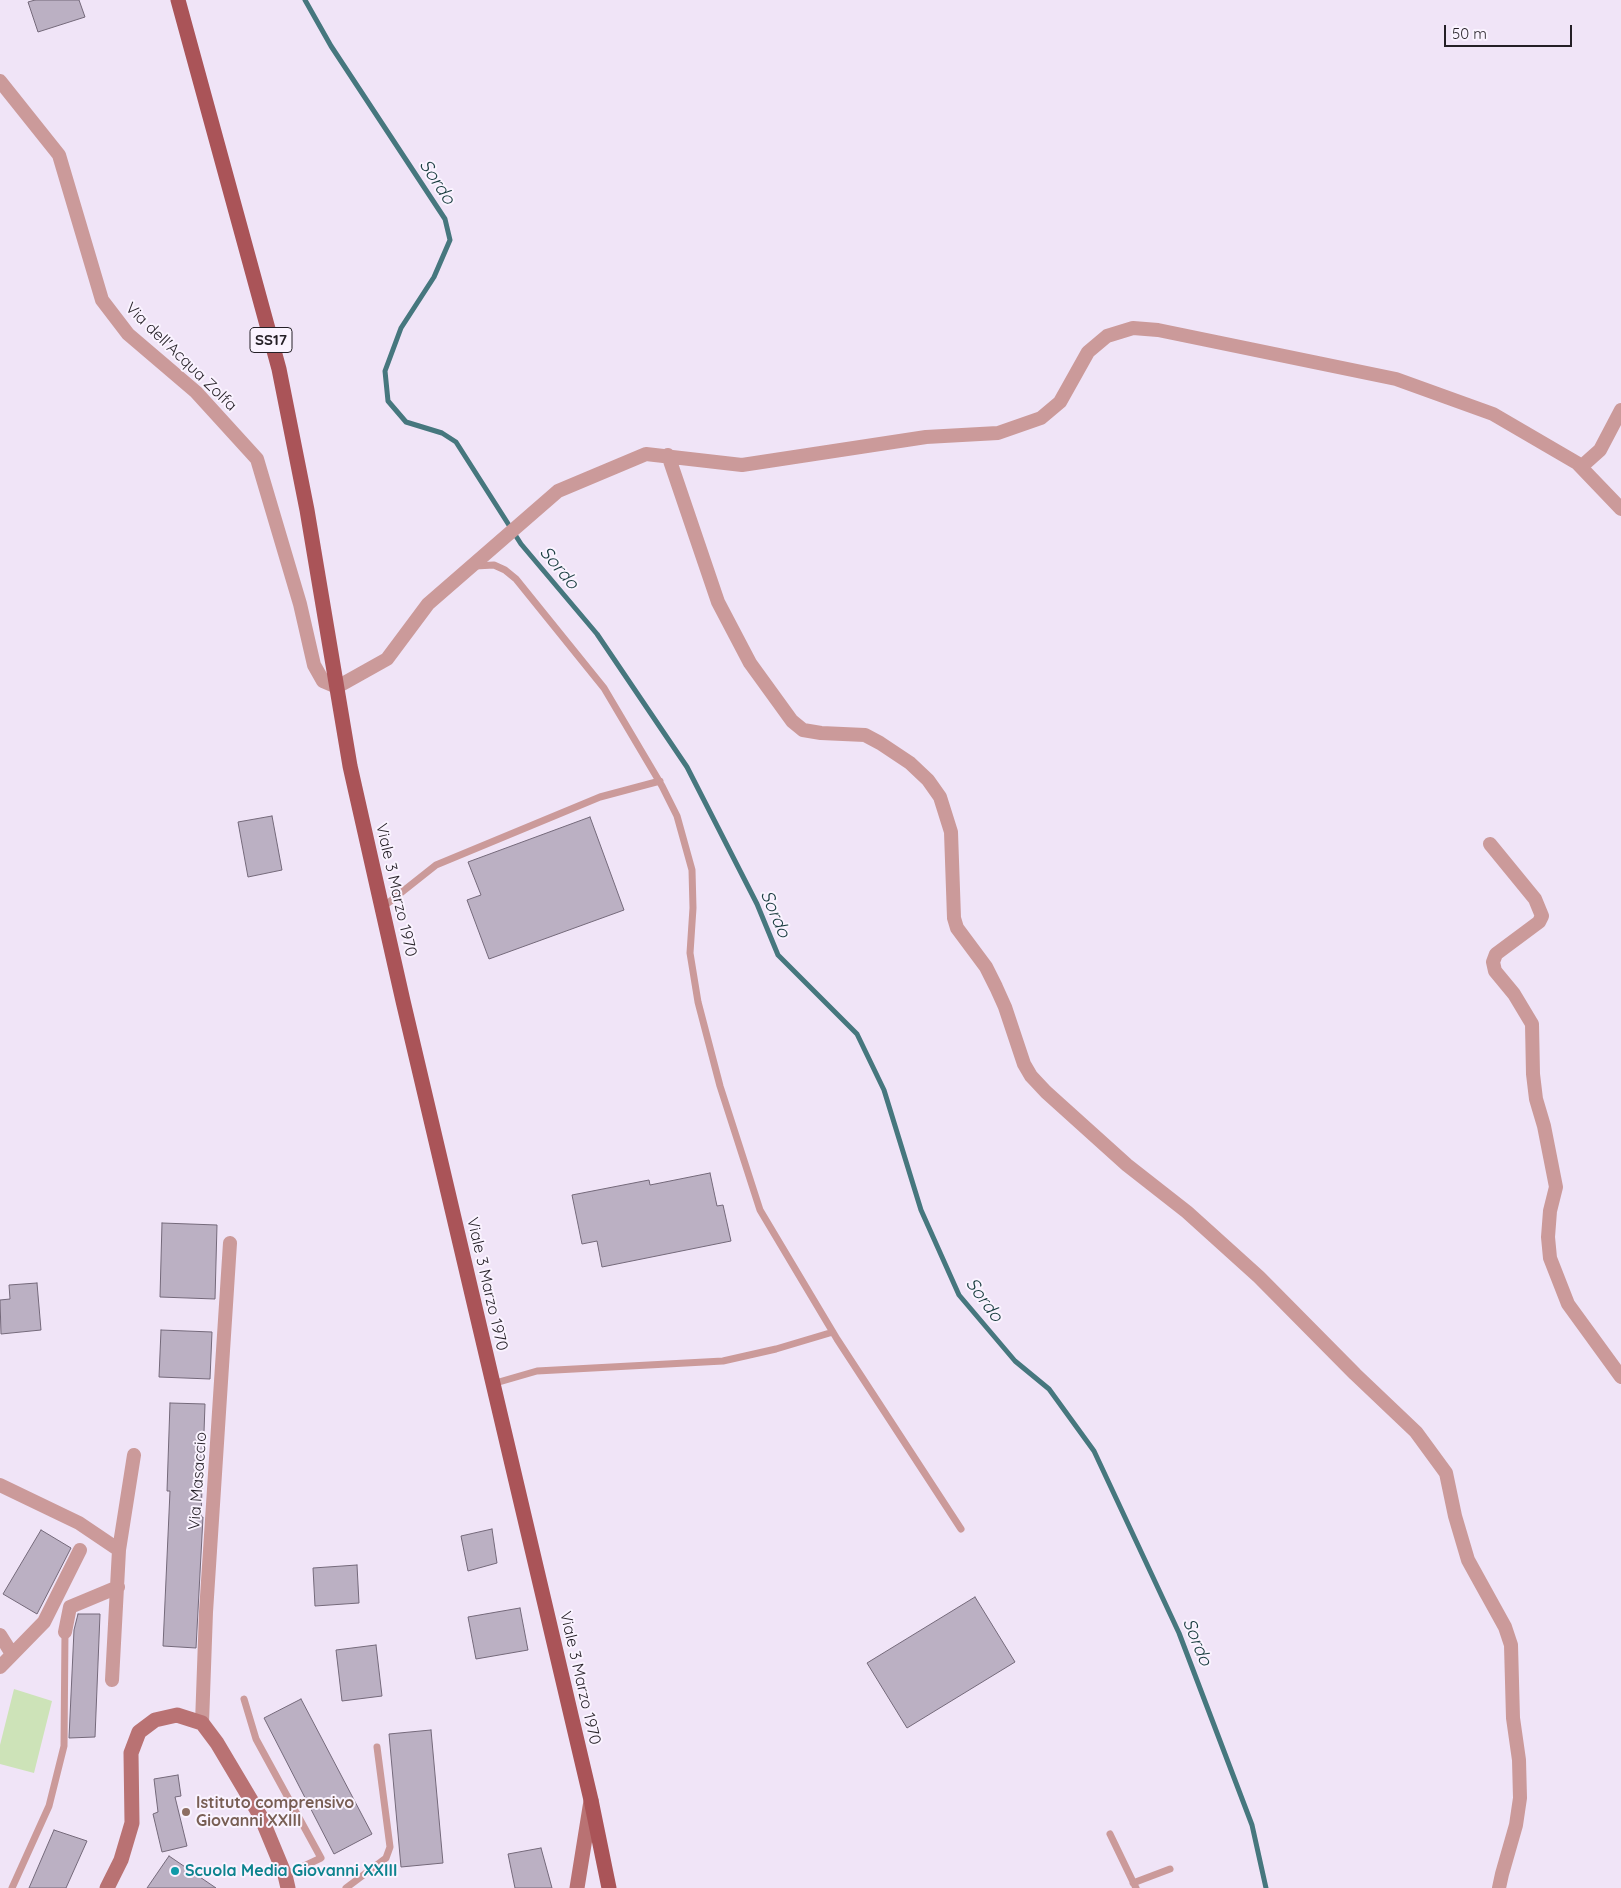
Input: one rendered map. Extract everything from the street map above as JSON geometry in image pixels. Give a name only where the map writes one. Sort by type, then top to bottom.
[{"type":"main road","name":"SS17","points":[[178,0],[280,369],[307,510],[337,687]]},
{"type":"main road","name":"Viale 3 Marzo 1970","points":[[337,687],[350,766],[492,1384],[591,1800],[608,1888]]},
{"type":"street","name":"Via dell'Acqua Zolfa","points":[[0,81],[59,155],[102,300],[128,334],[196,392],[257,459],[300,604],[314,665],[323,681],[337,687]]},
{"type":"street","points":[[337,687],[386,659],[428,604],[498,541],[558,491],[646,454],[668,455],[742,465],[926,437],[998,433],[1040,418],[1060,402],[1088,352],[1106,336],[1133,328],[1158,330],[1396,379],[1493,414],[1577,463],[1621,509]]},
{"type":"street","points":[[1581,468],[1600,450],[1621,410]]},
{"type":"street","points":[[668,455],[718,602],[750,664],[792,721],[803,730],[821,733],[865,735],[910,763],[928,780],[940,797],[951,832],[954,918],[957,928],[986,968],[996,987],[1005,1007],[1024,1064],[1031,1076],[1046,1092],[1127,1165],[1187,1212],[1259,1276],[1355,1374],[1416,1432],[1446,1473],[1455,1516],[1468,1560],[1505,1627],[1511,1645],[1513,1718],[1519,1760],[1520,1798],[1516,1825],[1499,1888]]},
{"type":"street","points":[[1490,844],[1535,899],[1542,916],[1538,922],[1496,954],[1493,962],[1495,971],[1514,994],[1532,1024],[1533,1074],[1536,1099],[1544,1126],[1556,1187],[1550,1211],[1548,1236],[1550,1258],[1568,1304],[1621,1377]]},
{"type":"street","name":"Via Masaccio","points":[[202,1723],[206,1612],[230,1243]]},
{"type":"street","points":[[112,1680],[120,1550],[134,1455]]},
{"type":"street","points":[[0,1485],[79,1523],[120,1550]]},
{"type":"street","points":[[0,1667],[44,1622],[80,1550]]},
{"type":"street","points":[[65,1632],[70,1607],[118,1587]]},
{"type":"street","points":[[0,1635],[12,1654]]},
{"type":"street","points":[[107,1888],[121,1860],[132,1822],[131,1753],[138,1732],[155,1720],[177,1715],[202,1723],[218,1743],[262,1817],[286,1882]]},
{"type":"street","points":[[577,1888],[591,1800]]},
{"type":"lane","points":[[469,567],[494,565],[505,570],[516,579],[604,688],[660,781],[677,816],[692,870],[693,908],[690,953],[698,1002],[720,1086],[760,1210],[833,1332],[961,1529]]},
{"type":"lane","points":[[382,907],[436,865],[600,797],[660,781]]},
{"type":"lane","points":[[492,1384],[538,1371],[723,1361],[776,1349],[833,1332]]},
{"type":"lane","points":[[12,1888],[49,1806],[64,1746],[65,1632]]},
{"type":"lane","points":[[244,1699],[256,1739],[320,1858],[286,1882]]},
{"type":"lane","points":[[346,1888],[386,1858],[390,1846],[377,1747]]},
{"type":"lane","points":[[1110,1834],[1135,1886],[1170,1868]]},
{"type":"green space","points":[[14,1689],[52,1701],[34,1773],[0,1764],[0,1745]]},
{"type":"building","points":[[35,0],[79,0],[85,17],[38,32],[28,2]]},
{"type":"building","points":[[272,816],[282,870],[248,877],[238,822]]},
{"type":"building","points":[[590,817],[624,910],[489,959],[467,900],[481,895],[468,862]]},
{"type":"building","points":[[710,1173],[717,1206],[723,1205],[731,1241],[602,1267],[597,1241],[582,1244],[572,1195],[649,1180],[650,1185]]},
{"type":"building","points":[[162,1223],[217,1225],[215,1299],[160,1297]]},
{"type":"building","points":[[37,1283],[41,1330],[1,1334],[0,1300],[10,1299],[9,1285]]},
{"type":"building","points":[[161,1330],[212,1332],[210,1379],[159,1377]]},
{"type":"building","points":[[170,1403],[205,1404],[201,1517],[203,1517],[196,1648],[163,1646],[170,1491],[167,1491]]},
{"type":"building","points":[[492,1529],[497,1563],[468,1571],[461,1536]]},
{"type":"building","points":[[41,1530],[71,1548],[37,1614],[3,1594]]},
{"type":"building","points":[[357,1565],[359,1603],[315,1606],[313,1568]]},
{"type":"building","points":[[975,1597],[1015,1662],[907,1728],[867,1663]]},
{"type":"building","points":[[520,1608],[528,1650],[476,1659],[468,1617]]},
{"type":"building","points":[[78,1614],[100,1614],[95,1737],[69,1738],[74,1630]]},
{"type":"building","points":[[376,1645],[382,1696],[342,1701],[336,1650]]},
{"type":"building","points":[[301,1699],[372,1834],[334,1854],[264,1718]]},
{"type":"building","points":[[431,1730],[443,1863],[401,1867],[389,1734]]},
{"type":"building","points":[[178,1775],[181,1796],[175,1797],[187,1846],[162,1852],[153,1814],[158,1812],[154,1779]]},
{"type":"building","points":[[54,1830],[87,1841],[66,1888],[29,1888]]},
{"type":"building","points":[[541,1848],[552,1888],[515,1888],[508,1854]]},
{"type":"building","name":"Scuola Media Giovanni XXIII","points":[[169,1856],[216,1888],[147,1888]]},
{"type":"waterway","name":"Sordo","points":[[305,0],[331,46],[445,219],[450,240],[434,277],[401,328],[385,371],[388,401],[406,422],[442,433],[456,442],[521,544],[597,634],[687,767],[757,904],[778,955],[857,1034],[884,1090],[921,1210],[959,1295],[1015,1361],[1049,1389],[1094,1451],[1179,1633],[1252,1825],[1266,1888]]},
{"type":"place","name":"Istituto comprensivo Giovanni XXIII","points":[[186,1812]]},
{"type":"place","name":"Scuola Media Giovanni XXIII","points":[[175,1871]]}]
